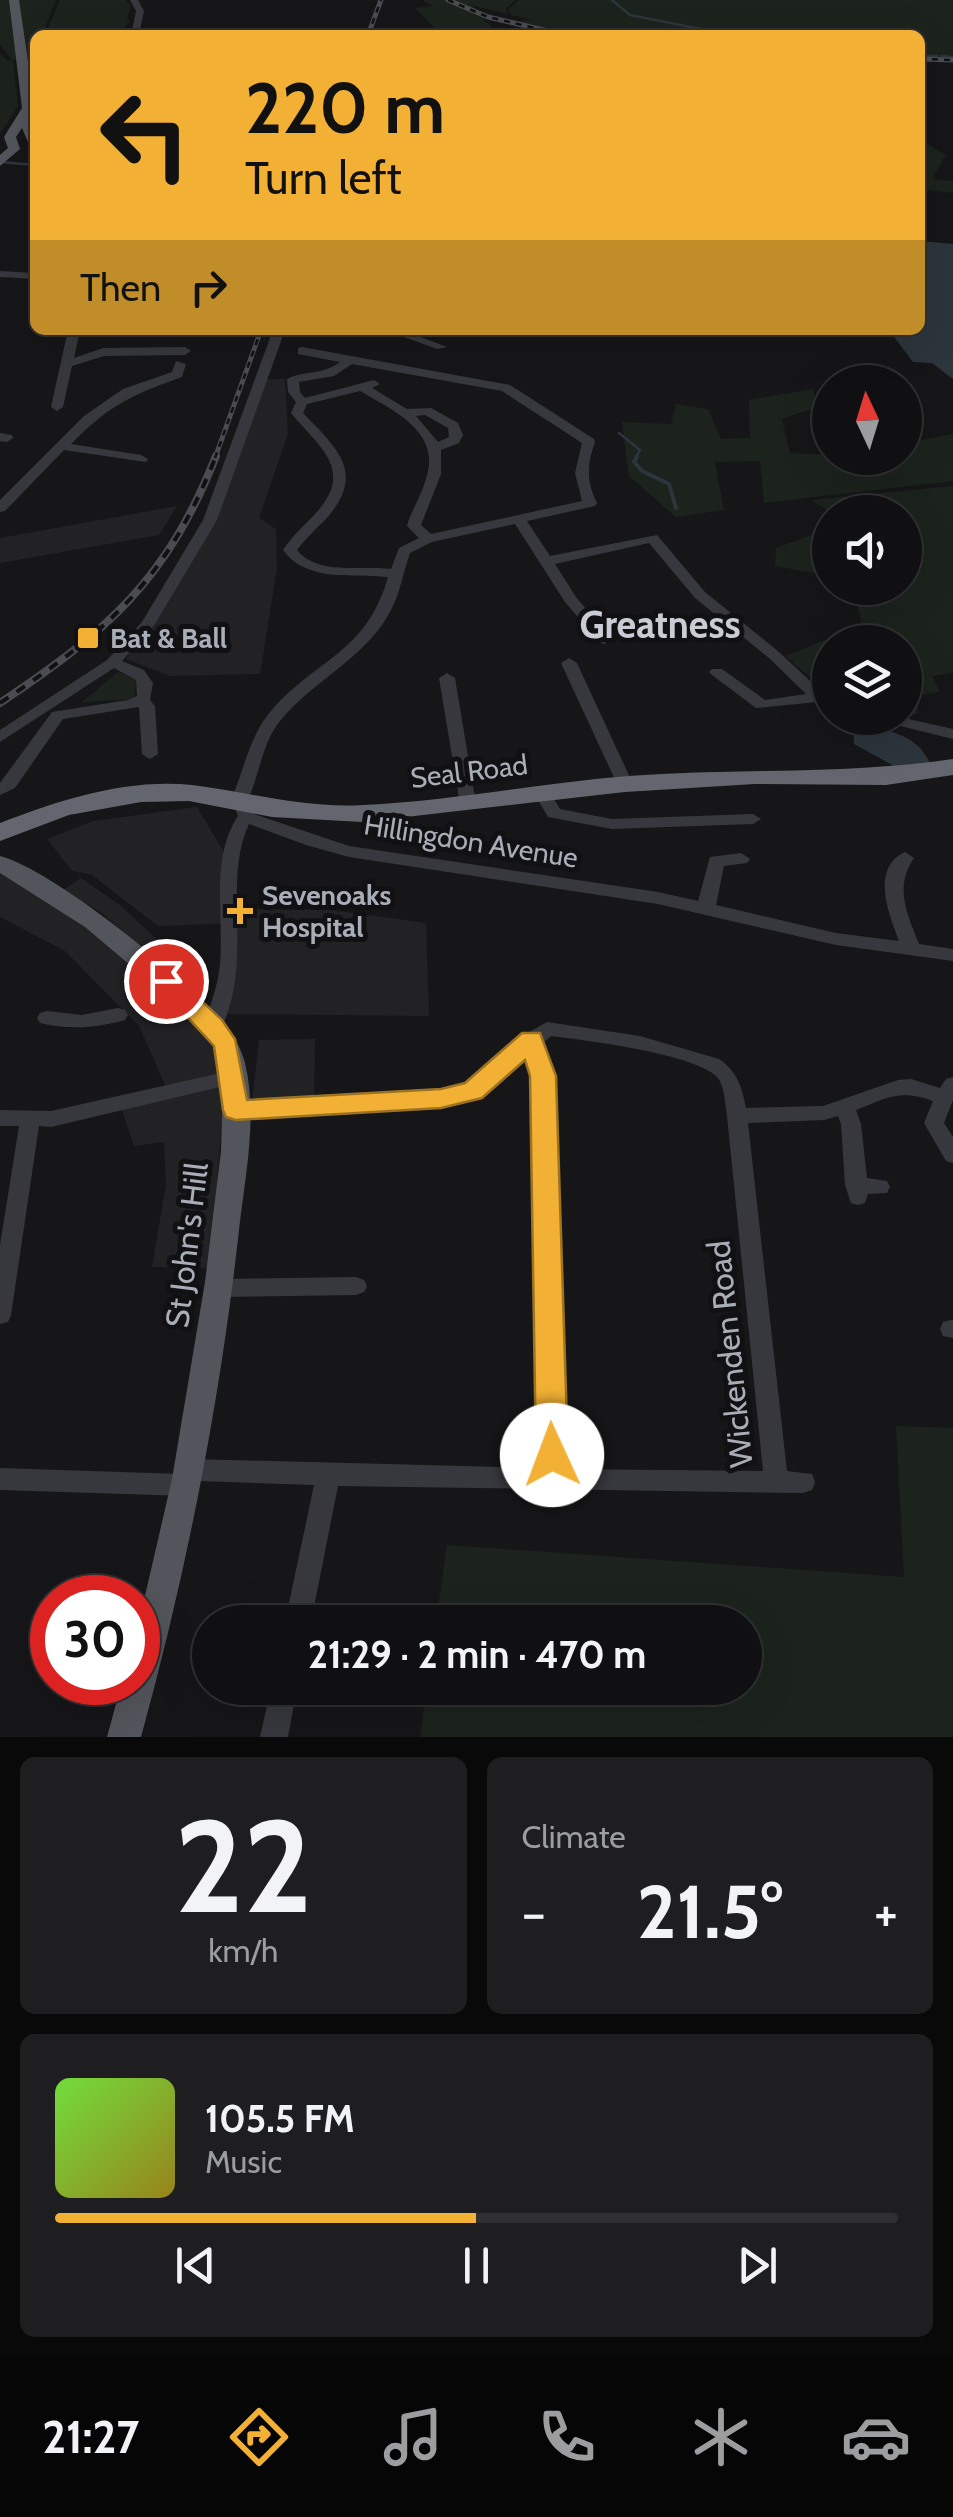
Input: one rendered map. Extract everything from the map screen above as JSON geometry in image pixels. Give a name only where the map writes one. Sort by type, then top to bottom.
[{"type":"highway","name":"Seal Road","points":[[0,833],[63,808],[116,796],[182,793],[244,807],[346,814],[468,804],[625,784],[755,776],[886,777],[950,771]]},
{"type":"main road","points":[[14,0],[30,85]]},
{"type":"main road","points":[[24,0],[30,30]]},
{"type":"main road","points":[[0,162],[14,148],[13,137],[30,102]]},
{"type":"main road","points":[[13,137],[30,136]]},
{"type":"main road","points":[[0,172],[30,137]]},
{"type":"main road","name":"St John's Hill","points":[[0,863],[90,917],[142,958],[213,1026],[226,1045],[234,1077],[236,1110],[218,1288],[189,1478],[160,1606],[124,1737]]},
{"type":"street","points":[[134,0],[140,12],[136,30]]},
{"type":"street","points":[[0,274],[30,276]]},
{"type":"street","points":[[0,737],[112,662],[148,624],[210,520],[277,335]]},
{"type":"street","points":[[402,368],[437,345],[407,335]]},
{"type":"street","points":[[57,407],[73,336],[103,352]]},
{"type":"street","points":[[213,1026],[227,978],[234,845],[250,766],[274,717],[351,653],[372,630],[384,612],[404,551],[428,539],[590,503],[580,480],[580,465],[588,442],[506,388],[302,351]]},
{"type":"street","points":[[0,508],[88,419],[126,392],[178,374],[182,357],[103,352],[67,364]]},
{"type":"street","points":[[302,402],[294,392],[293,380],[324,377],[349,360]]},
{"type":"street","points":[[302,402],[368,386],[423,430],[434,448],[436,466],[414,526],[428,539]]},
{"type":"street","points":[[302,402],[297,414],[331,446],[340,467],[340,482],[337,495],[322,515],[296,540],[292,556],[315,567],[394,574]]},
{"type":"street","points":[[404,413],[428,412],[454,426],[454,440],[434,448]]},
{"type":"street","points":[[61,446],[141,459]]},
{"type":"street","points":[[520,520],[570,599],[605,640]]},
{"type":"street","points":[[547,562],[652,538],[700,595],[812,688]]},
{"type":"street","points":[[112,662],[144,678],[147,689],[142,700]]},
{"type":"street","points":[[569,663],[625,784]]},
{"type":"street","points":[[447,678],[468,804]]},
{"type":"street","points":[[722,682],[762,705],[812,700]]},
{"type":"street","points":[[142,700],[147,706],[150,754]]},
{"type":"street","points":[[0,790],[9,784],[58,715],[142,700]]},
{"type":"street","points":[[922,727],[953,734]]},
{"type":"street","points":[[544,795],[554,814],[584,822],[747,817]]},
{"type":"street","name":"Hillingdon Avenue","points":[[244,807],[312,842],[349,851],[706,908],[836,939],[953,955]]},
{"type":"street","points":[[905,858],[897,865],[892,882],[911,948]]},
{"type":"street","points":[[706,908],[716,861],[741,859]]},
{"type":"street","points":[[47,1018],[82,1022],[118,1015]]},
{"type":"street","name":"Wickenden Road","points":[[0,1479],[328,1475],[776,1480],[737,1116],[726,1072],[706,1058],[566,1030],[547,1029],[531,1040]]},
{"type":"street","points":[[236,1110],[441,1098],[473,1091],[531,1040],[543,1076],[552,1476]]},
{"type":"street","points":[[0,1118],[30,1121],[234,1077]]},
{"type":"street","points":[[737,1116],[812,1114],[845,1108],[898,1087],[948,1090],[934,1123],[953,1155]]},
{"type":"street","points":[[845,1108],[852,1124],[856,1191],[880,1187]]},
{"type":"street","points":[[1,1301],[30,1121]]},
{"type":"street","points":[[218,1288],[357,1286]]},
{"type":"street","points":[[301,1605],[328,1475]]},
{"type":"street","points":[[776,1480],[804,1482]]},
{"type":"street","points":[[274,1737],[281,1705]]},
{"type":"shaded area","points":[[0,0],[56,0],[44,30],[30,30],[30,58],[13,60],[18,106],[0,134],[0,53],[12,60],[0,45]]},
{"type":"shaded area","points":[[60,0],[126,0],[131,6],[127,18],[130,21],[122,29],[47,30]]},
{"type":"shaded area","points":[[423,0],[515,0],[505,10],[509,14],[473,6],[493,30],[436,30],[415,8],[433,6]]},
{"type":"shaded area","points":[[519,0],[953,0],[953,58],[925,58],[925,30],[548,30],[514,22],[533,20],[512,15],[508,10]]},
{"type":"shaded area","points":[[925,143],[946,155],[932,179],[953,181],[953,193],[925,190]]},
{"type":"shaded area","points":[[925,241],[953,244],[953,379],[932,363],[913,362],[893,335],[925,335]]},
{"type":"shaded area","points":[[261,379],[285,379],[288,434],[259,518],[276,529],[277,568],[260,674],[170,676],[126,659],[210,520]]},
{"type":"shaded area","points":[[812,389],[812,409],[782,419],[790,453],[812,454],[812,475],[922,475],[922,440],[953,434],[953,481],[764,503],[760,461],[715,462],[724,510],[676,517],[629,476],[622,422],[671,424],[676,404],[708,409],[721,439],[750,438],[749,400]]},
{"type":"shaded area","points":[[953,486],[953,673],[932,676],[940,692],[922,694],[922,625],[862,625],[857,605],[922,605],[922,495],[862,495]]},
{"type":"shaded area","points":[[177,506],[159,535],[0,563],[0,538]]},
{"type":"shaded area","points":[[812,535],[812,573],[775,566],[776,548]]},
{"type":"shaded area","points":[[812,645],[812,679],[785,656]]},
{"type":"shaded area","points":[[118,672],[136,680],[134,699],[82,702]]},
{"type":"shaded area","points":[[854,735],[900,735],[917,745],[930,763],[894,766],[854,744]]},
{"type":"shaded area","name":"Sevenoaks Hospital","points":[[197,807],[224,852],[242,909],[331,910],[426,923],[429,1016],[222,1014],[237,923],[158,926],[92,875],[72,871],[47,839],[93,821]]},
{"type":"shaded area","points":[[0,867],[41,888],[212,1035],[225,1074],[211,1268],[152,1267],[166,1184],[164,1142],[134,1146],[122,1110],[170,1096],[139,1026],[65,951],[0,917]]},
{"type":"shaded area","points":[[81,878],[120,905],[175,956],[167,970],[101,912],[63,890]]},
{"type":"shaded area","points":[[315,1039],[314,1100],[252,1102],[259,1040]]},
{"type":"shaded area","points":[[896,1426],[953,1428],[953,1737],[420,1737],[425,1705],[762,1705],[762,1605],[438,1605],[447,1545],[904,1577]]},
{"type":"waterway","points":[[612,0],[630,15],[706,30]]},
{"type":"waterway","points":[[925,56],[937,56]]},
{"type":"waterway","points":[[941,56],[953,57]]},
{"type":"waterway","points":[[0,162],[30,165]]},
{"type":"waterway","points":[[619,433],[640,450],[634,462],[642,471],[669,484],[676,508]]},
{"type":"railway","points":[[370,30],[381,0]]},
{"type":"railway","points":[[448,0],[488,17],[544,30]]},
{"type":"railway","points":[[925,59],[953,60]]},
{"type":"railway","points":[[215,458],[259,335]]},
{"type":"railway","points":[[0,703],[72,651],[130,599],[177,537],[216,456]]},
{"type":"place","name":"Bat & Ball","points":[[88,638]]},
{"type":"place","name":"Sevenoaks Hospital","points":[[240,911]]},
{"type":"district","name":"Greatness","points":[[660,625]]},
{"type":"route","points":[[166,981],[213,1026],[226,1045],[234,1077],[236,1110],[441,1098],[473,1091],[531,1040],[543,1076],[552,1455]]}]
